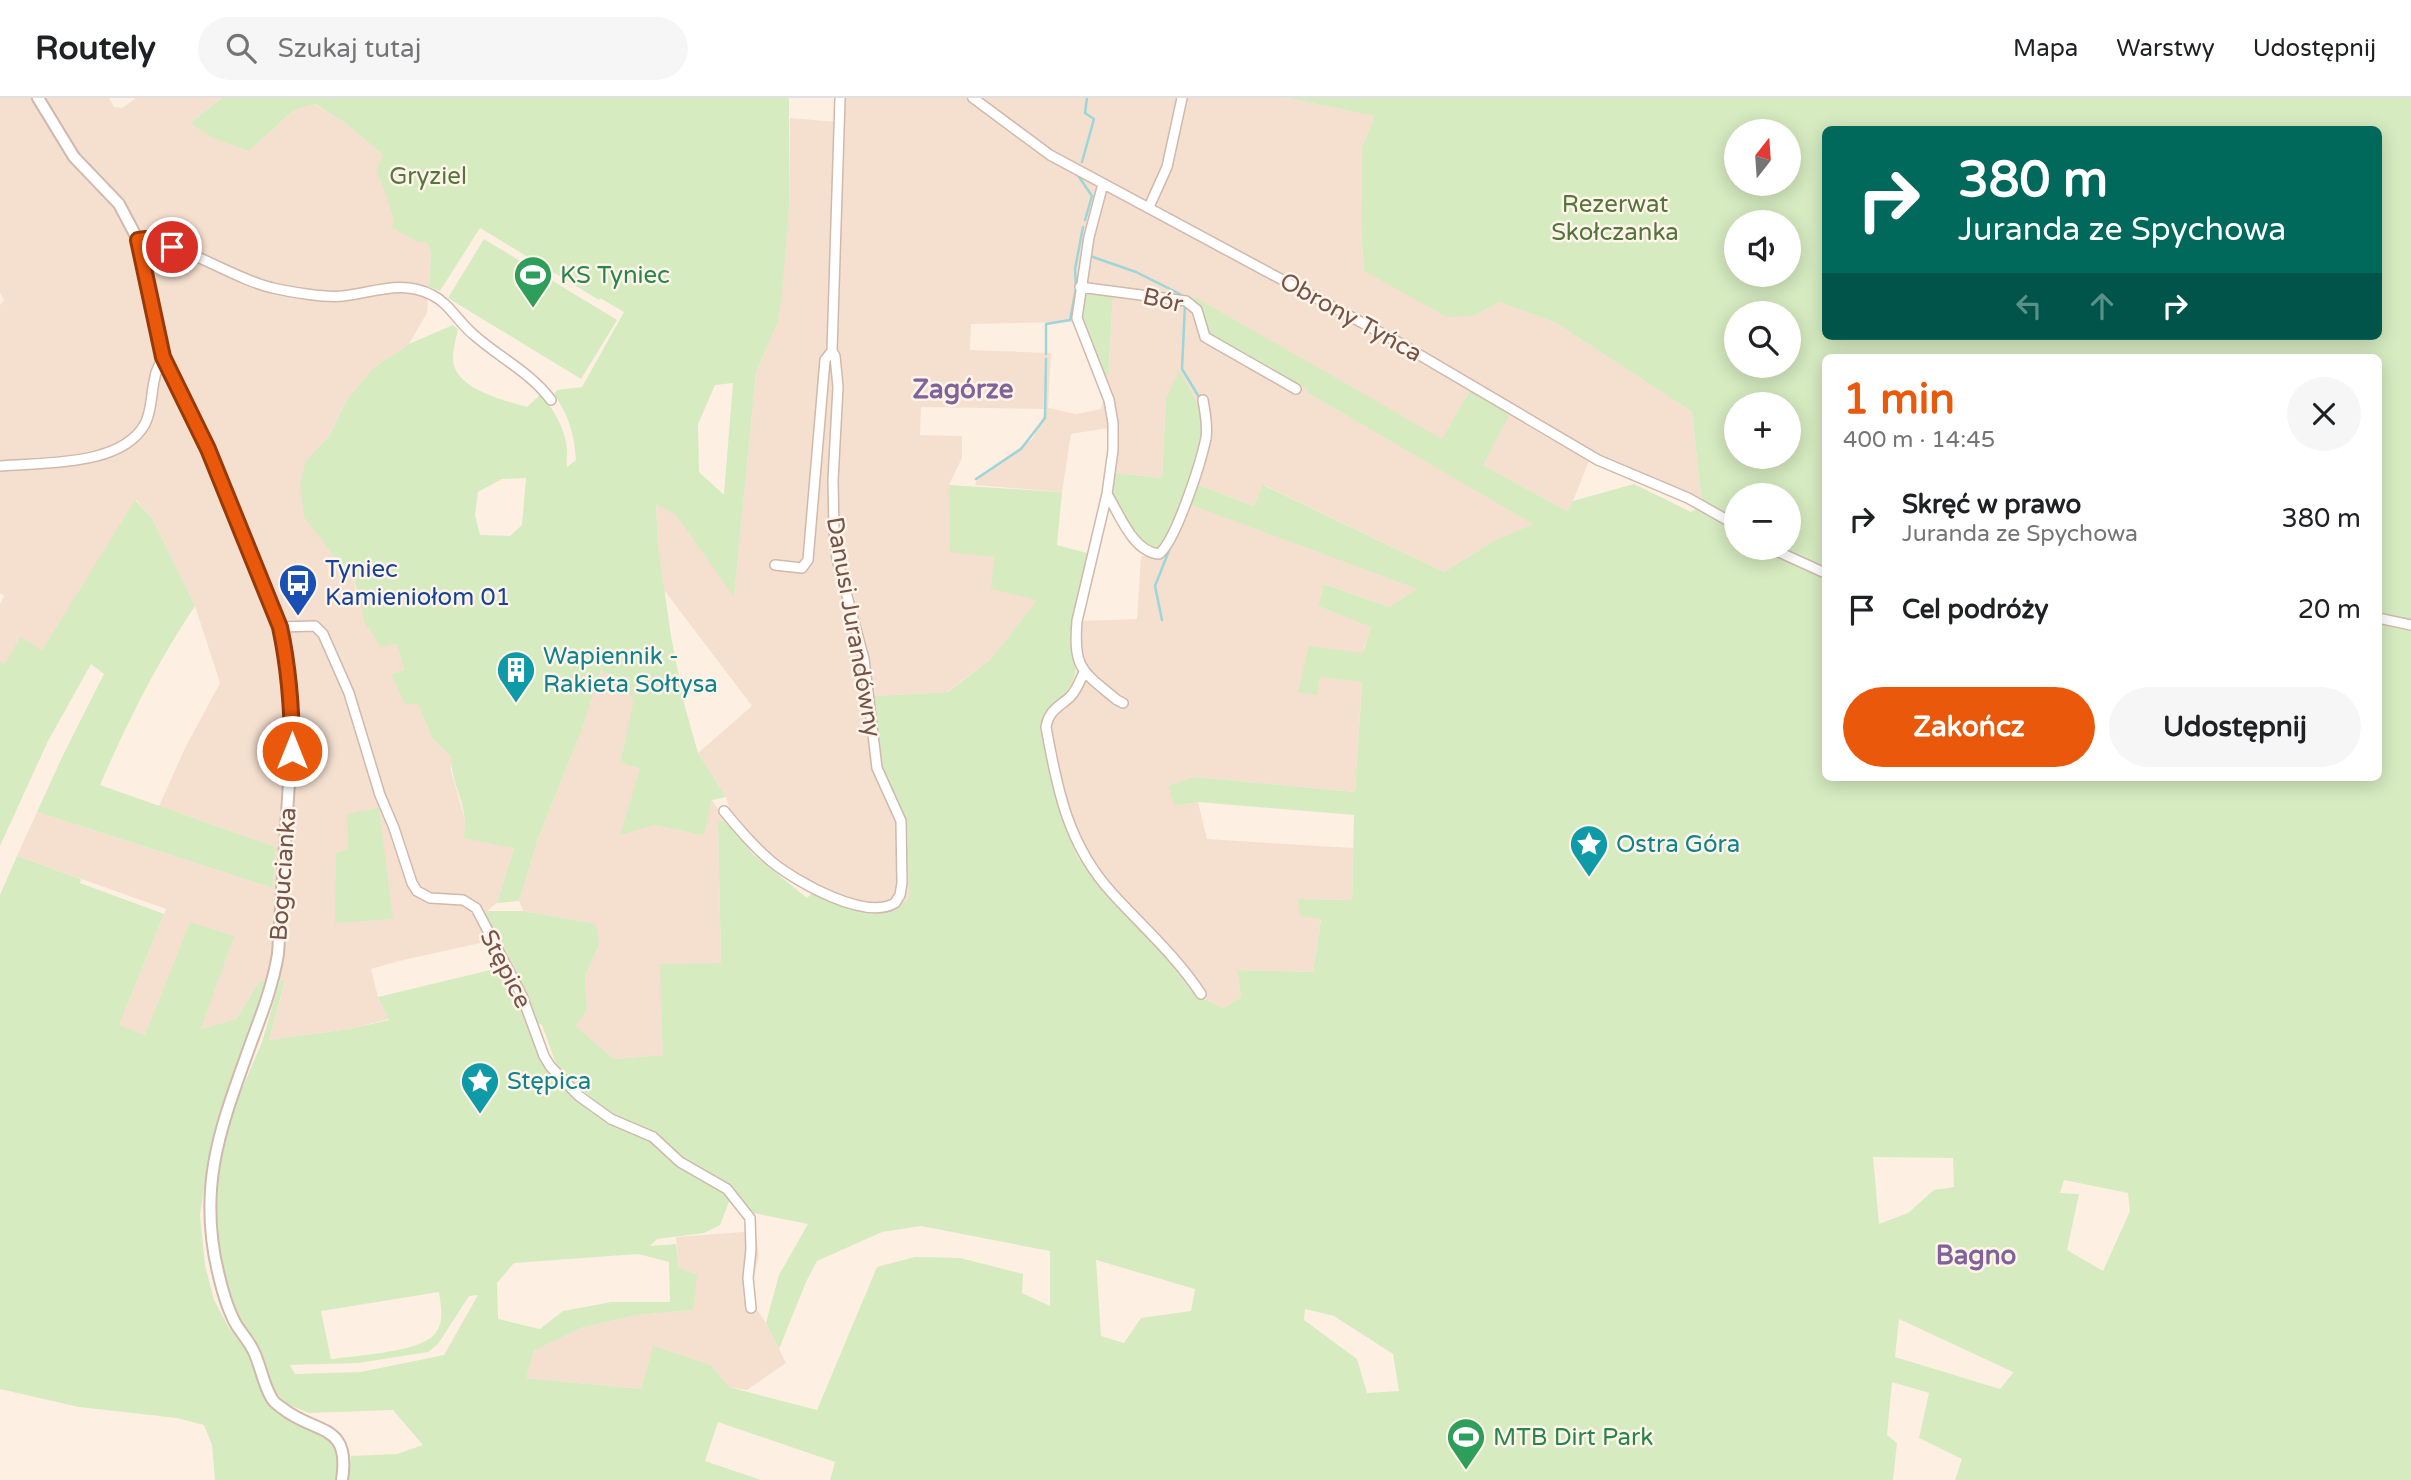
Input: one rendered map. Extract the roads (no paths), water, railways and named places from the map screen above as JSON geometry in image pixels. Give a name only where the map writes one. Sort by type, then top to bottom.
[{"type":"street","name":"Bogucianka","points":[[38,98],[74,157],[119,204],[138,240],[163,357],[208,449],[280,627],[292,702],[292,751],[278,954],[274,981],[221,1132],[212,1168],[208,1210],[212,1248],[228,1307],[251,1346],[272,1399],[287,1412],[330,1434],[340,1444],[345,1459],[342,1480]]},
{"type":"street","name":"Danusi Jurandówny","points":[[724,811],[774,863],[834,899],[858,906],[879,908],[895,903],[900,895],[901,821],[877,768],[864,659],[838,559],[834,531],[833,480],[838,387],[835,356],[832,351],[840,98]]},
{"type":"street","name":"Obrony Tyńca","points":[[973,98],[1050,155],[1396,341],[1598,460],[1688,498],[1724,518]]},
{"type":"street","points":[[1149,207],[1167,167],[1182,98]]},
{"type":"street","points":[[1103,184],[1089,237],[1076,318],[1109,400],[1113,423],[1113,450],[1107,494],[1077,621],[1076,653],[1084,672],[1123,703]]},
{"type":"street","points":[[138,240],[146,239],[172,247],[251,282],[281,290],[336,296],[398,287],[422,290],[438,298],[476,338],[531,377],[551,400]]},
{"type":"street","name":"Bór","points":[[1080,287],[1186,300],[1197,310],[1205,337],[1296,389]]},
{"type":"street","points":[[775,565],[802,568],[808,560],[825,360],[832,351]]},
{"type":"street","points":[[0,466],[88,458],[116,451],[125,445],[145,424],[155,374],[163,357]]},
{"type":"street","points":[[1107,494],[1138,545],[1150,554],[1159,554],[1166,549],[1206,438],[1207,423],[1203,400]]},
{"type":"street","points":[[1796,560],[1822,572]]},
{"type":"street","points":[[2382,619],[2411,625]]},
{"type":"street","name":"Stępice","points":[[280,627],[314,626],[323,634],[349,693],[380,795],[412,883],[418,891],[430,898],[463,900],[476,908],[523,996],[541,1049],[550,1066],[579,1096],[611,1119],[653,1137],[680,1162],[727,1189],[750,1218],[748,1278],[751,1308]]},
{"type":"street","points":[[1084,672],[1078,687],[1070,697],[1056,706],[1048,717],[1046,727],[1067,821],[1082,851],[1111,891],[1164,945],[1201,994]]},
{"type":"waterway","points":[[1082,162],[1094,119],[1085,113],[1087,98]]},
{"type":"waterway","points":[[1077,174],[1092,196],[1085,220]]},
{"type":"waterway","points":[[1046,354],[1046,324],[1070,320],[1076,288],[1075,269],[1083,227]]},
{"type":"waterway","points":[[1090,256],[1136,272],[1180,294]]},
{"type":"waterway","points":[[1185,304],[1182,369],[1199,397]]},
{"type":"waterway","points":[[976,479],[1021,449],[1045,418],[1046,359]]},
{"type":"waterway","points":[[1162,620],[1155,586],[1172,543]]},
{"type":"place","name":"KS Tyniec","points":[[533,309]]},
{"type":"place","name":"Tyniec Kamieniołom 01","points":[[298,617]]},
{"type":"place","name":"Wapiennik - Rakieta Sołtysa","points":[[516,704]]},
{"type":"place","name":"Ostra Góra","points":[[1589,878]]},
{"type":"place","name":"Stępica","points":[[480,1115]]},
{"type":"place","name":"MTB Dirt Park","points":[[1466,1471]]},
{"type":"district","name":"Zagórze","points":[[963,389]]},
{"type":"district","name":"Bagno","points":[[1976,1255]]},
{"type":"park label","name":"Gryziel","points":[[428,176]]},
{"type":"park label","name":"Rezerwat Skołczanka","points":[[1615,218]]}]
